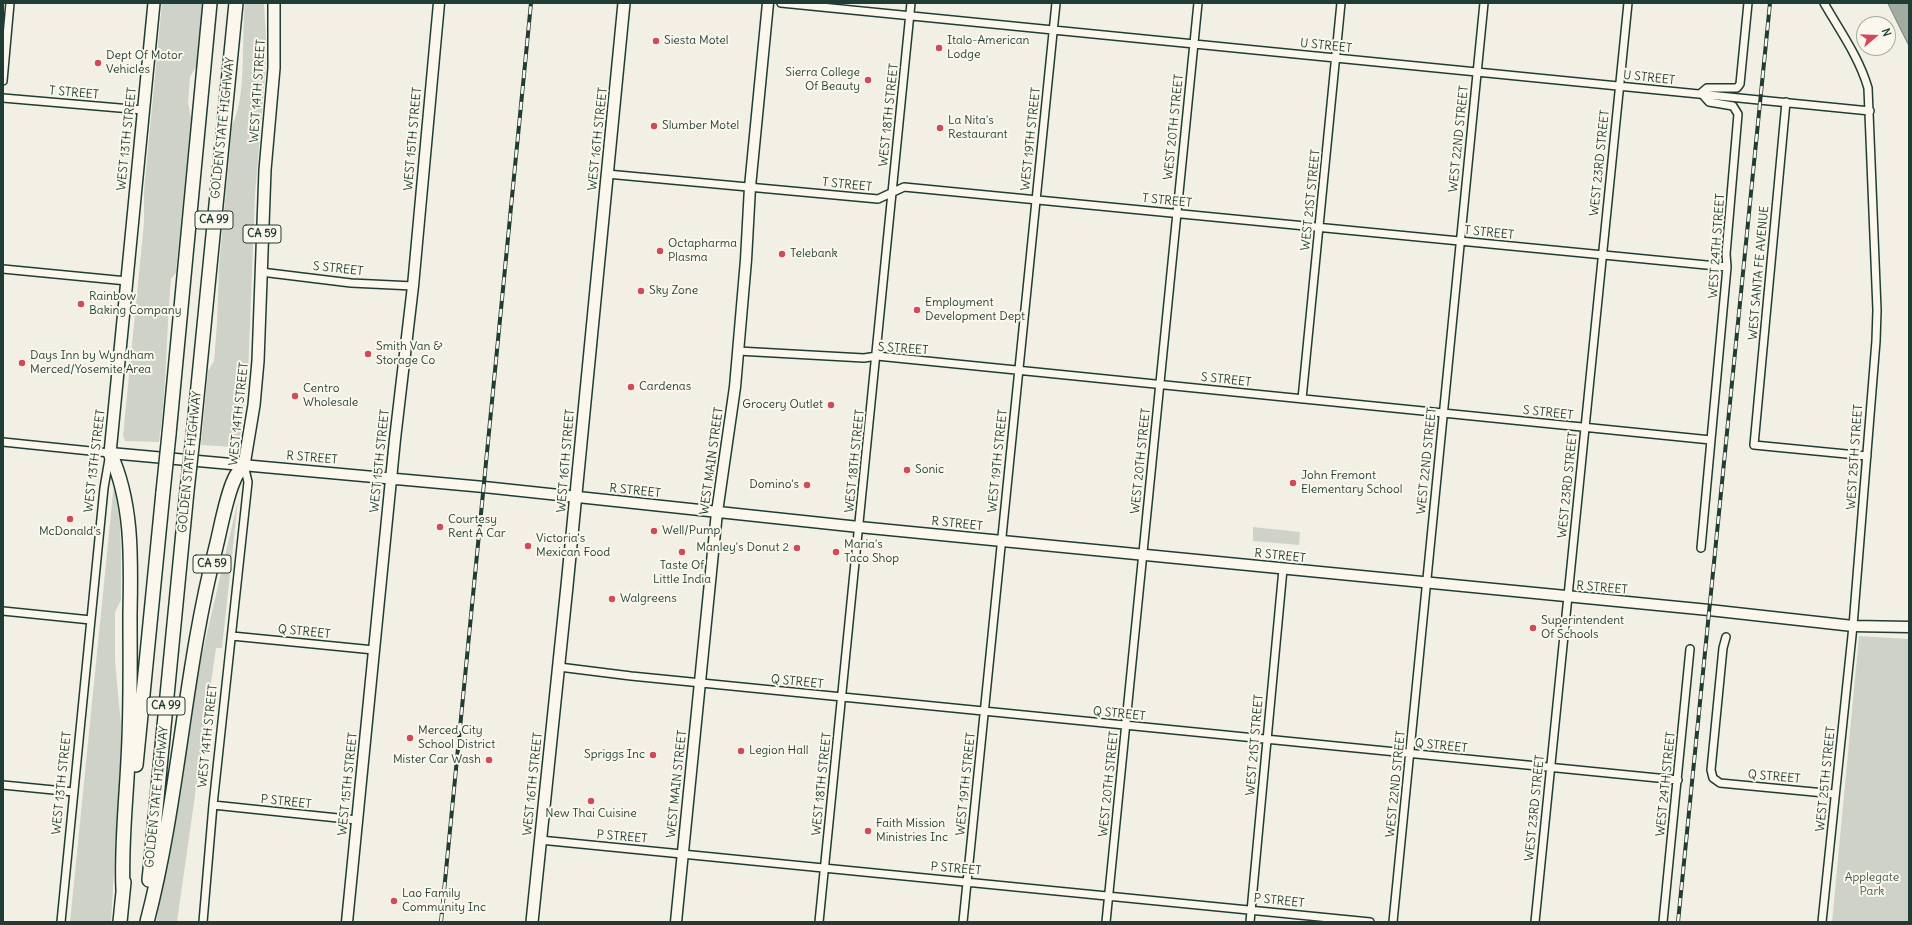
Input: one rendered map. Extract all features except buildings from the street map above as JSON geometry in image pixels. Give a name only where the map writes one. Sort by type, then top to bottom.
[{"type":"highway","name":"GOLDEN STATE HIGHWAY","points":[[120,922],[170,434],[210,3]]},
{"type":"highway","name":"GOLDEN STATE HIGHWAY","points":[[146,922],[187,491],[236,3]]},
{"type":"highway","points":[[110,453],[118,471],[126,508],[130,559],[129,732],[122,855],[123,890]]},
{"type":"highway","name":"CA 59","points":[[146,922],[155,892],[179,759],[191,668],[211,568],[234,479],[244,465]]},
{"type":"main road","name":"WEST 13TH STREET","points":[[110,453],[154,3]]},
{"type":"main road","name":"WEST 14TH STREET","points":[[244,465],[254,405],[258,361],[260,272],[265,170],[274,68],[274,3]]},
{"type":"main road","name":"WEST 16TH STREET","points":[[532,922],[624,3]]},
{"type":"street","points":[[3,81],[10,3]]},
{"type":"street","name":"WEST 15TH STREET","points":[[347,922],[374,650],[413,286],[439,3]]},
{"type":"street","name":"WEST MAIN STREET","points":[[676,922],[717,512],[738,351],[746,260],[750,187],[768,3]]},
{"type":"street","name":"U STREET","points":[[781,3],[1701,93],[1870,111]]},
{"type":"street","name":"WEST 18TH STREET","points":[[820,922],[911,3]]},
{"type":"street","name":"WEST 19TH STREET","points":[[963,922],[1056,3]]},
{"type":"street","name":"WEST 20TH STREET","points":[[1106,922],[1198,3]]},
{"type":"street","name":"WEST 21ST STREET","points":[[1302,399],[1341,3]]},
{"type":"street","name":"WEST 22ND STREET","points":[[1393,922],[1484,3]]},
{"type":"street","name":"WEST 23RD STREET","points":[[1535,922],[1628,3]]},
{"type":"street","points":[[1701,93],[1707,88],[1732,89],[1737,88],[1740,84],[1748,3]]},
{"type":"street","name":"WEST 25TH STREET","points":[[1822,922],[1853,626],[1877,310],[1868,88],[1856,56],[1824,3]]},
{"type":"street","name":"WEST 24TH STREET","points":[[1700,548],[1727,267],[1726,254],[1738,114],[1733,106],[1709,102],[1701,93]]},
{"type":"street","name":"T STREET","points":[[3,98],[143,110]]},
{"type":"street","name":"WEST SANTA FE AVENUE","points":[[1786,102],[1754,445],[1866,456]]},
{"type":"street","name":"T STREET","points":[[607,174],[878,199],[892,194],[904,187],[1727,267]]},
{"type":"street","points":[[3,269],[127,282]]},
{"type":"street","name":"S STREET","points":[[260,272],[351,283],[413,286]]},
{"type":"street","name":"S STREET","points":[[738,351],[864,358],[877,356],[1711,440]]},
{"type":"street","name":"R STREET","points":[[3,442],[392,479],[1002,542],[1568,598],[1716,611],[1853,626],[1909,627]]},
{"type":"street","name":"WEST 13TH STREET","points":[[61,922],[104,488],[110,453]]},
{"type":"street","name":"WEST 14TH STREET","points":[[203,922],[213,805],[248,482],[244,465]]},
{"type":"street","name":"WEST 21ST STREET","points":[[1250,922],[1283,569]]},
{"type":"street","points":[[3,611],[91,620]]},
{"type":"street","name":"Q STREET","points":[[232,636],[374,650]]},
{"type":"street","name":"Q STREET","points":[[1726,637],[1723,648],[1711,770],[1713,778],[1720,783],[1835,794]]},
{"type":"street","name":"WEST 24TH STREET","points":[[1663,922],[1690,649]]},
{"type":"street","name":"Q STREET","points":[[558,668],[842,698],[1678,780]]},
{"type":"street","points":[[3,785],[74,792]]},
{"type":"street","name":"P STREET","points":[[213,805],[357,820]]},
{"type":"street","name":"P STREET","points":[[540,840],[1251,909],[1370,922]]},
{"type":"green space","points":[[162,3],[203,3],[197,65],[190,77],[188,103],[191,118],[176,273],[171,279],[169,299],[164,401],[159,442],[125,441],[123,436],[144,222],[144,191]]},
{"type":"green space","points":[[245,3],[264,3],[266,39],[265,76],[255,195],[248,375],[240,437],[234,447],[201,445],[208,371],[214,361],[219,266],[232,125],[237,114],[242,83]]},
{"type":"green space","points":[[114,483],[120,524],[121,554],[121,600],[115,612],[115,661],[121,725],[121,750],[111,922],[70,922]]},
{"type":"green space","points":[[238,500],[222,648],[216,648],[177,922],[156,922],[197,676]]},
{"type":"green space","points":[[1253,527],[1300,532],[1299,545],[1253,541]]},
{"type":"green space","name":"Applegate Park","points":[[1859,636],[1909,639],[1909,922],[1832,922]]},
{"type":"shaded area","points":[[1888,3],[1909,3],[1909,46],[1896,19],[1896,16],[1894,16]]},
{"type":"railway","points":[[441,922],[531,3]]},
{"type":"railway","points":[[1678,922],[1770,3]]},
{"type":"place","name":"Siesta Motel","points":[[656,41]]},
{"type":"place","name":"Italo-American Lodge","points":[[939,48]]},
{"type":"place","name":"Dept Of Motor Vehicles","points":[[98,63]]},
{"type":"place","name":"Sierra College Of Beauty","points":[[868,80]]},
{"type":"place","name":"Slumber Motel","points":[[654,126]]},
{"type":"place","name":"La Nita's Restaurant","points":[[940,128]]},
{"type":"place","name":"Octapharma Plasma","points":[[660,251]]},
{"type":"place","name":"Telebank","points":[[782,254]]},
{"type":"place","name":"Sky Zone","points":[[641,291]]},
{"type":"place","name":"Rainbow Baking Company","points":[[81,304]]},
{"type":"place","name":"Employment Development Dept","points":[[917,310]]},
{"type":"place","name":"Smith Van & Storage Co","points":[[368,354]]},
{"type":"place","name":"Days Inn by Wyndham Merced/Yosemite Area","points":[[22,363]]},
{"type":"place","name":"Cardenas","points":[[631,387]]},
{"type":"place","name":"Centro Wholesale","points":[[295,396]]},
{"type":"place","name":"Grocery Outlet","points":[[831,405]]},
{"type":"place","name":"Sonic","points":[[907,470]]},
{"type":"place","name":"John Fremont Elementary School","points":[[1293,483]]},
{"type":"place","name":"Domino's","points":[[807,485]]},
{"type":"place","name":"McDonald's","points":[[70,519]]},
{"type":"place","name":"Courtesy Rent A Car","points":[[440,527]]},
{"type":"place","name":"Well/Pump","points":[[654,531]]},
{"type":"place","name":"Victoria's Mexican Food","points":[[528,546]]},
{"type":"place","name":"Manley's Donut 2","points":[[797,548]]},
{"type":"place","name":"Taste Of Little India","points":[[682,552]]},
{"type":"place","name":"Maria's Taco Shop","points":[[836,552]]},
{"type":"place","name":"Walgreens","points":[[612,599]]},
{"type":"place","name":"Superintendent Of Schools","points":[[1533,628]]},
{"type":"place","name":"Merced City School District","points":[[410,738]]},
{"type":"place","name":"Legion Hall","points":[[741,751]]},
{"type":"place","name":"Spriggs Inc","points":[[653,755]]},
{"type":"place","name":"Mister Car Wash","points":[[489,760]]},
{"type":"place","name":"New Thai Cuisine","points":[[591,801]]},
{"type":"place","name":"Faith Mission Ministries Inc","points":[[868,831]]},
{"type":"place","name":"Lao Family Community Inc","points":[[394,901]]}]
